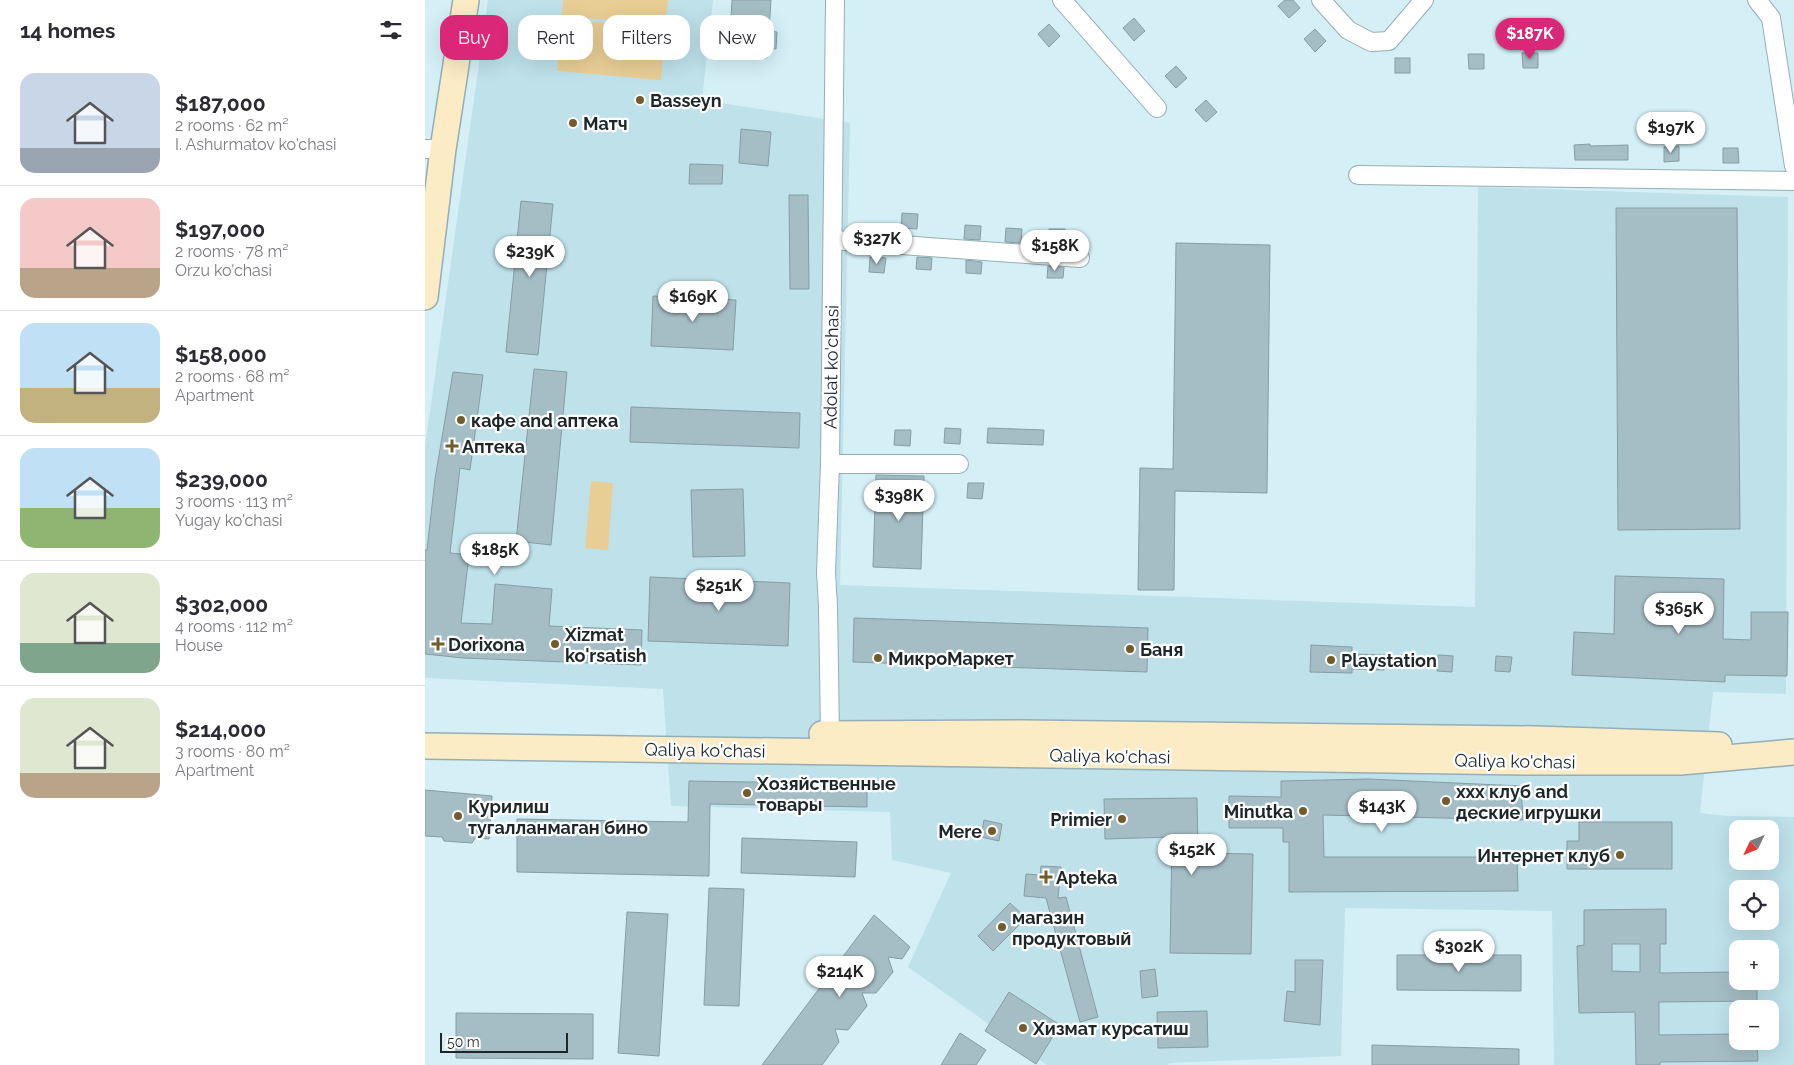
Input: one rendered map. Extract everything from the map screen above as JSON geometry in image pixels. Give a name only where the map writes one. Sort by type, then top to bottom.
[{"type":"main road","points":[[425,297],[434,149],[466,0]]},
{"type":"main road","name":"Qaliya ko'chasi","points":[[425,732],[1033,733],[1535,739],[1708,744],[1794,752],[1680,762],[1532,762],[425,746]]},
{"type":"street","name":"Adolat ko'chasi","points":[[830,734],[826,573],[830,464],[835,0]]},
{"type":"street","points":[[1062,0],[1157,108]]},
{"type":"street","points":[[1321,0],[1348,30],[1371,42],[1389,41],[1424,0]]},
{"type":"street","points":[[1757,0],[1771,18],[1794,166]]},
{"type":"street","points":[[1358,175],[1794,181]]},
{"type":"street","points":[[833,240],[1080,258]]},
{"type":"street","points":[[830,464],[959,464]]},
{"type":"shaded area","points":[[488,0],[713,0],[711,15],[700,15],[700,60],[706,60],[702,100],[850,123],[840,585],[1475,607],[1478,187],[1788,197],[1786,694],[1713,692],[1700,813],[1728,816],[1794,817],[1794,1065],[1554,1065],[1552,911],[1345,908],[1341,1056],[1169,1063],[1168,1065],[1047,1065],[908,967],[951,873],[892,860],[890,812],[671,806],[663,689],[425,678],[425,447],[480,60],[508,60],[508,15],[486,15]]},
{"type":"shaded area","points":[[563,0],[668,0],[666,15],[603,15],[603,20],[593,19],[593,15],[562,15]]},
{"type":"shaded area","points":[[593,22],[603,23],[603,60],[663,60],[661,80],[557,71],[558,60],[593,60]]},
{"type":"shaded area","points":[[591,481],[613,483],[608,550],[585,548]]},
{"type":"building","points":[[732,0],[771,0],[770,15],[731,15]]},
{"type":"building","points":[[1285,0],[1293,0],[1300,8],[1289,18],[1278,6]]},
{"type":"building","points":[[1134,18],[1145,31],[1134,41],[1123,28]]},
{"type":"building","points":[[1049,24],[1060,36],[1049,47],[1038,34]]},
{"type":"building","points":[[1315,29],[1326,41],[1315,52],[1304,39]]},
{"type":"building","points":[[774,32],[777,32],[776,49],[774,49]]},
{"type":"building","points":[[1522,53],[1538,53],[1538,68],[1523,68]]},
{"type":"building","points":[[1468,54],[1484,54],[1484,69],[1469,69]]},
{"type":"building","points":[[1395,58],[1410,58],[1410,73],[1395,73]]},
{"type":"building","points":[[1176,66],[1187,78],[1176,88],[1165,76]]},
{"type":"building","points":[[1206,100],[1217,112],[1206,122],[1195,110]]},
{"type":"building","points":[[741,129],[771,132],[768,166],[739,163]]},
{"type":"building","points":[[1590,144],[1590,146],[1628,145],[1628,160],[1575,160],[1574,145]]},
{"type":"building","points":[[1679,146],[1679,161],[1664,162],[1664,147]]},
{"type":"building","points":[[1723,148],[1738,148],[1739,163],[1723,163]]},
{"type":"building","points":[[690,164],[723,165],[722,184],[689,184]]},
{"type":"building","points":[[789,195],[808,195],[809,289],[790,289]]},
{"type":"building","points":[[521,201],[553,204],[538,355],[506,352]]},
{"type":"building","points":[[1616,208],[1737,208],[1740,529],[1618,530]]},
{"type":"building","points":[[902,213],[918,214],[917,229],[901,228]]},
{"type":"building","points":[[965,225],[981,226],[980,240],[964,239]]},
{"type":"building","points":[[1006,228],[1022,229],[1021,243],[1005,242]]},
{"type":"building","points":[[1049,229],[1065,229],[1064,246],[1049,245]]},
{"type":"building","points":[[1176,243],[1270,245],[1267,493],[1175,491],[1174,590],[1138,590],[1140,468],[1173,469]]},
{"type":"building","points":[[870,257],[886,258],[884,273],[869,272]]},
{"type":"building","points":[[917,257],[932,258],[931,270],[916,269]]},
{"type":"building","points":[[966,260],[982,262],[981,274],[966,273]]},
{"type":"building","points":[[1048,266],[1064,267],[1063,278],[1047,278]]},
{"type":"building","points":[[653,296],[736,300],[733,350],[651,346]]},
{"type":"building","points":[[534,369],[567,372],[551,545],[516,541]]},
{"type":"building","points":[[453,372],[483,375],[470,470],[460,468],[450,553],[469,555],[461,623],[492,624],[495,584],[552,589],[549,626],[642,630],[641,665],[463,658],[425,654],[425,550],[427,550],[435,479]]},
{"type":"building","points":[[631,407],[800,413],[799,448],[630,442]]},
{"type":"building","points":[[945,428],[961,429],[960,444],[944,443]]},
{"type":"building","points":[[988,428],[1044,430],[1043,445],[987,443]]},
{"type":"building","points":[[895,430],[911,430],[910,446],[894,445]]},
{"type":"building","points":[[876,475],[924,476],[921,569],[873,567]]},
{"type":"building","points":[[968,483],[984,483],[982,499],[967,498]]},
{"type":"building","points":[[743,489],[745,556],[693,557],[691,490]]},
{"type":"building","points":[[1615,576],[1724,579],[1723,639],[1751,640],[1751,612],[1788,612],[1787,676],[1725,675],[1725,682],[1572,675],[1574,632],[1614,634]]},
{"type":"building","points":[[650,577],[790,583],[788,646],[648,641]]},
{"type":"building","points":[[854,618],[1148,628],[1147,672],[853,662]]},
{"type":"building","name":"Playstation","points":[[1311,645],[1352,647],[1352,654],[1385,655],[1384,670],[1352,669],[1352,673],[1310,672]]},
{"type":"building","points":[[1438,655],[1453,656],[1452,672],[1437,671]]},
{"type":"building","points":[[1496,656],[1512,657],[1510,672],[1495,671]]},
{"type":"building","points":[[1368,779],[1521,786],[1523,820],[1323,815],[1324,857],[1517,857],[1518,891],[1289,892],[1289,842],[1283,842],[1283,828],[1229,828],[1229,796],[1281,797],[1281,781]]},
{"type":"building","points":[[689,781],[867,784],[867,807],[710,804],[709,876],[517,872],[517,819],[688,822]]},
{"type":"building","name":"Курилиш тугалланмаган бино","points":[[425,790],[492,796],[489,839],[475,838],[472,843],[444,841],[442,837],[425,836]]},
{"type":"building","points":[[1197,798],[1198,853],[1253,854],[1251,954],[1170,953],[1172,837],[1105,839],[1104,799]]},
{"type":"building","name":"Mere","points":[[984,820],[1002,824],[999,841],[981,837]]},
{"type":"building","name":"Интернет клуб","points":[[1579,822],[1672,822],[1672,869],[1567,869],[1567,841],[1579,841]]},
{"type":"building","points":[[742,838],[857,842],[855,877],[741,873]]},
{"type":"building","points":[[1041,866],[1061,867],[1058,898],[1066,897],[1098,1017],[1080,1022],[1046,898],[1024,896],[1026,874],[1040,875]]},
{"type":"building","points":[[709,888],[744,889],[739,1006],[704,1005]]},
{"type":"building","name":"магазин продуктовый","points":[[1010,903],[1026,918],[993,951],[978,936]]},
{"type":"building","points":[[1666,909],[1666,944],[1660,944],[1660,973],[1729,972],[1729,990],[1757,990],[1757,1000],[1659,1002],[1659,1035],[1729,1034],[1729,1050],[1757,1050],[1758,1061],[1660,1062],[1660,1065],[1636,1065],[1635,1012],[1579,1013],[1577,946],[1584,945],[1584,910]],"holes":[[[1612,944],[1640,944],[1640,972],[1612,971]]]},
{"type":"building","points":[[627,912],[668,914],[659,1056],[618,1053]]},
{"type":"building","points":[[874,915],[910,947],[902,959],[888,957],[893,972],[876,993],[862,993],[867,1006],[848,1030],[835,1029],[839,1042],[822,1065],[762,1065]]},
{"type":"building","points":[[1397,955],[1521,955],[1521,991],[1397,990]]},
{"type":"building","points":[[1295,960],[1323,960],[1320,1025],[1284,1021],[1287,991],[1295,992]]},
{"type":"building","points":[[1155,969],[1158,996],[1142,998],[1140,971]]},
{"type":"building","name":"Хизмат курсатиш","points":[[1009,992],[1060,1025],[1036,1064],[985,1031]]},
{"type":"building","points":[[1207,1011],[1208,1047],[1158,1048],[1157,1012]]},
{"type":"building","points":[[456,1013],[593,1014],[593,1059],[456,1058]]},
{"type":"building","points":[[960,1033],[986,1050],[976,1065],[941,1065]]},
{"type":"building","points":[[1372,1045],[1519,1049],[1519,1065],[1372,1065]]},
{"type":"place","name":"Basseyn","points":[[640,100]]},
{"type":"place","name":"Матч","points":[[573,123]]},
{"type":"place","name":"кафе and аптека","points":[[461,420]]},
{"type":"place","name":"Аптека","points":[[452,446]]},
{"type":"place","name":"Dorixona","points":[[438,644]]},
{"type":"place","name":"Xizmat ko'rsatish","points":[[555,644]]},
{"type":"place","name":"Баня","points":[[1130,649]]},
{"type":"place","name":"МикроМаркет","points":[[878,658]]},
{"type":"place","name":"Playstation","points":[[1331,660]]},
{"type":"place","name":"Хозяйственные товары","points":[[747,793]]},
{"type":"place","name":"ххх клуб and деские игрушки","points":[[1446,801]]},
{"type":"place","name":"Minutka","points":[[1303,811]]},
{"type":"place","name":"Курилиш тугалланмаган бино","points":[[458,816]]},
{"type":"place","name":"Primier","points":[[1122,819]]},
{"type":"place","name":"Mere","points":[[992,831]]},
{"type":"place","name":"Интернет клуб","points":[[1620,855]]},
{"type":"place","name":"Apteka","points":[[1046,877]]},
{"type":"place","name":"магазин продуктовый","points":[[1002,927]]},
{"type":"place","name":"Хизмат курсатиш","points":[[1023,1028]]}]
